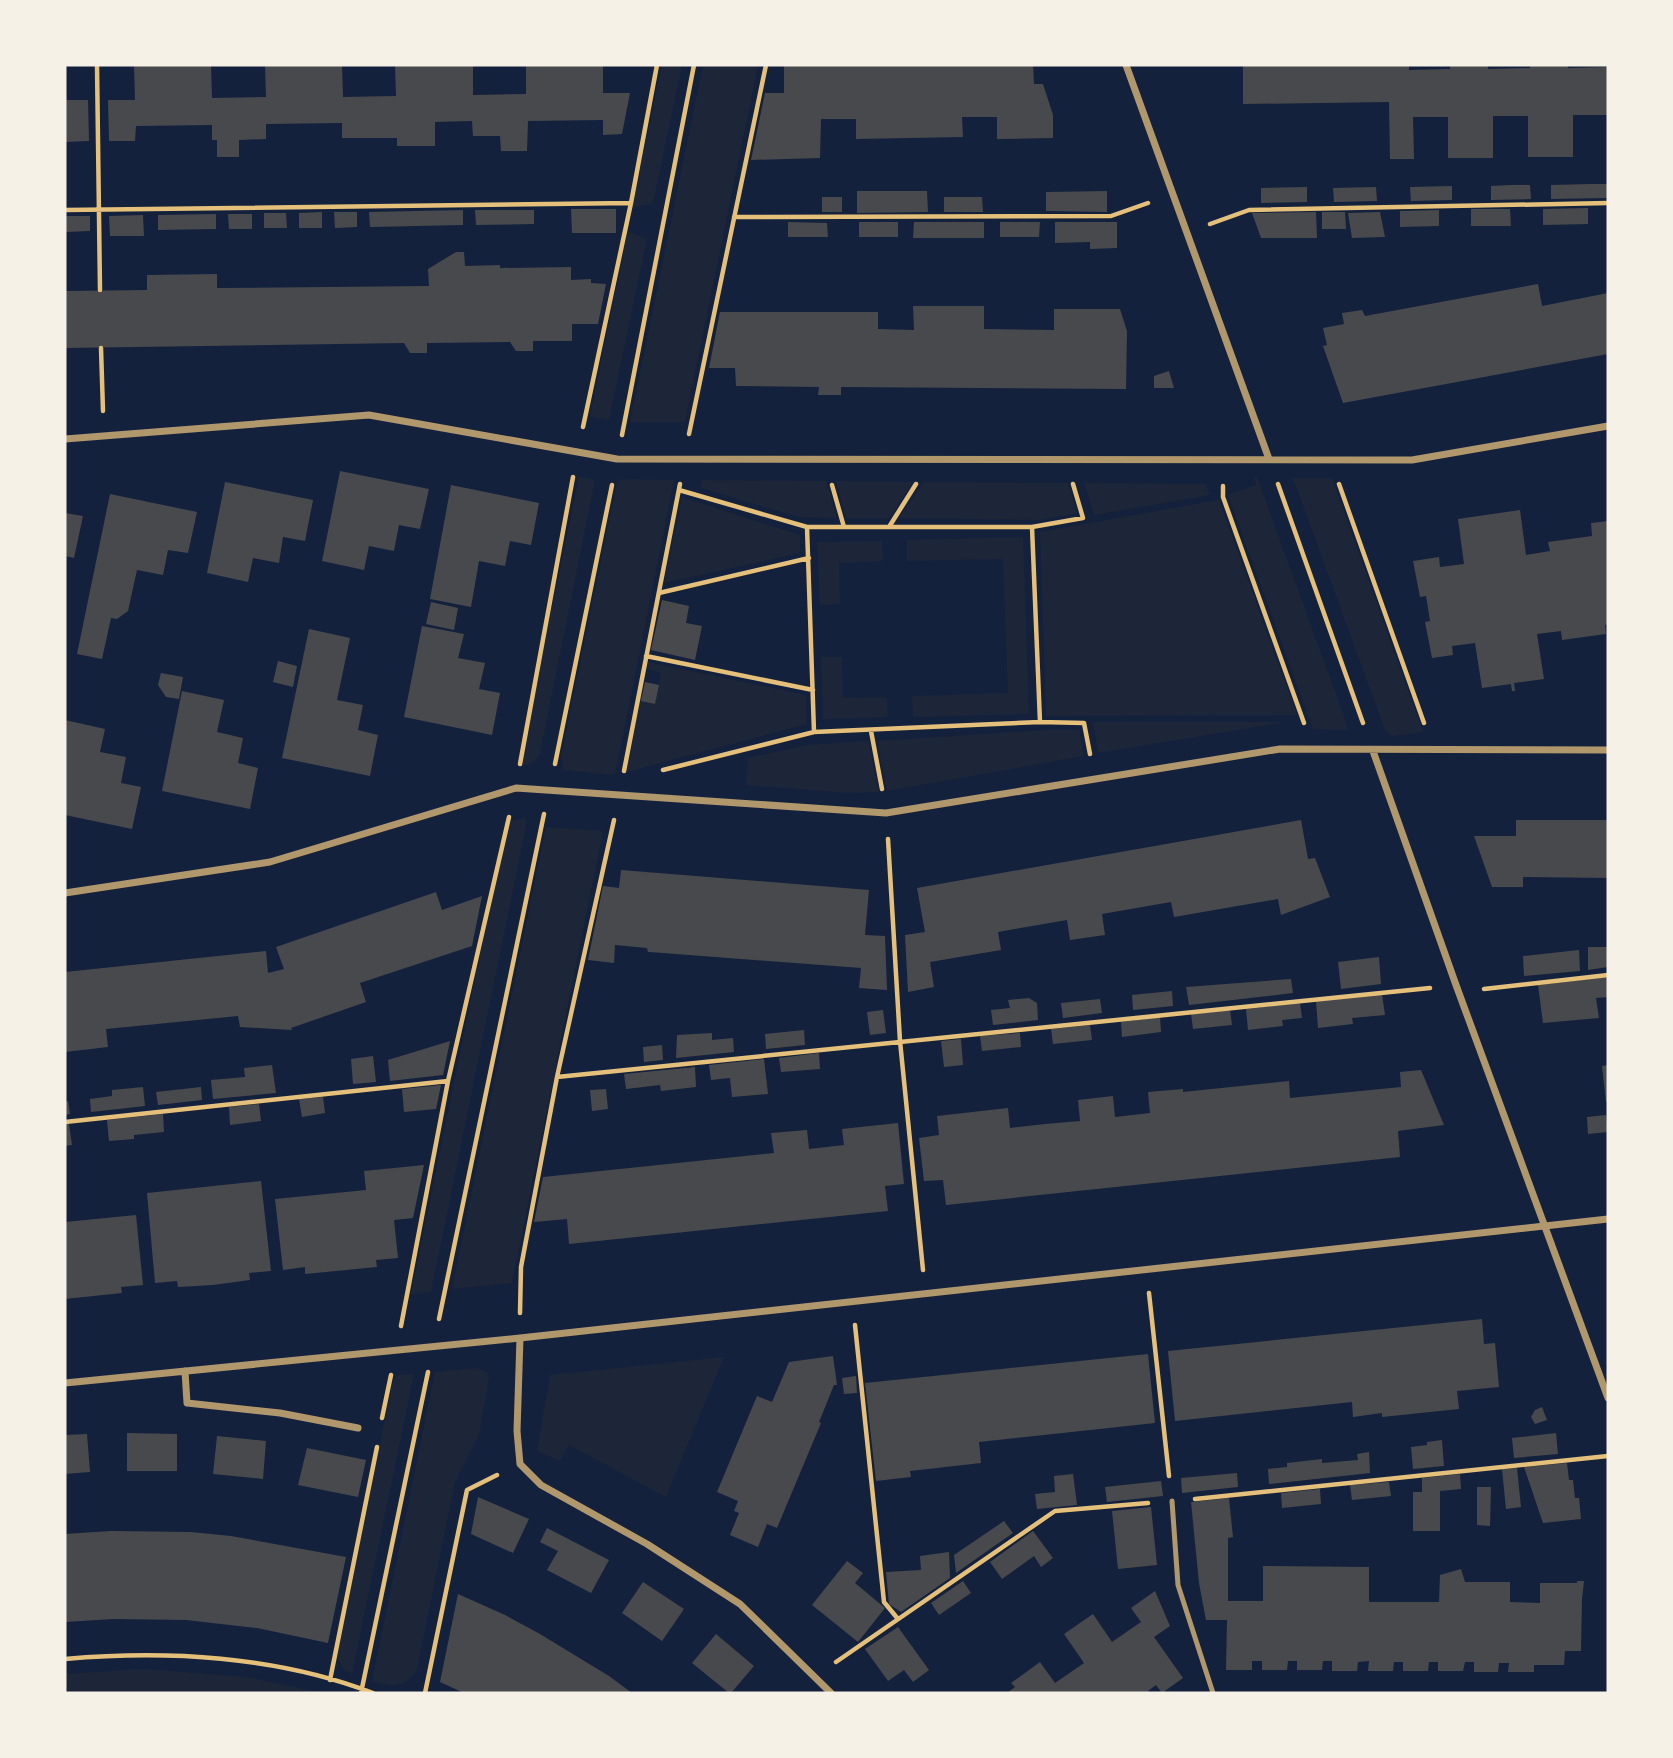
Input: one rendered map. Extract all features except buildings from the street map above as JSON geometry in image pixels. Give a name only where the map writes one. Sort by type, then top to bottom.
[{"type":"street","points":[[1126,65],[1269,459]]},
{"type":"street","points":[[65,439],[369,415],[617,458],[1412,460],[1608,426]]},
{"type":"street","points":[[65,893],[270,862],[516,788],[886,813],[1280,750],[1608,750]]},
{"type":"street","points":[[1373,751],[1457,989],[1608,1398]]},
{"type":"street","points":[[65,1384],[520,1338],[1608,1219]]},
{"type":"street","points":[[520,1338],[517,1431],[520,1464],[541,1485],[647,1544],[740,1604],[831,1693]]},
{"type":"street","points":[[185,1371],[187,1403],[280,1413],[358,1428]]},
{"type":"lane","points":[[1172,1501],[1178,1584],[1213,1693]]},
{"type":"path","points":[[97,65],[100,290]]},
{"type":"path","points":[[382,1420],[448,1080],[516,788],[578,452],[631,203],[657,65]]},
{"type":"path","points":[[361,1691],[550,790],[694,65]]},
{"type":"path","points":[[520,1338],[521,1267],[557,1077],[619,795],[684,460],[766,65]]},
{"type":"path","points":[[734,217],[1111,216],[1173,195]]},
{"type":"path","points":[[65,210],[631,203]]},
{"type":"path","points":[[1187,233],[1250,210],[1608,204]]},
{"type":"path","points":[[101,348],[104,436]]},
{"type":"path","points":[[825,459],[844,527]]},
{"type":"path","points":[[889,528],[932,459]]},
{"type":"path","points":[[679,490],[807,527],[1032,527],[1083,518],[1066,459]]},
{"type":"path","points":[[1222,459],[1223,497],[1314,750]]},
{"type":"path","points":[[1269,459],[1373,751]]},
{"type":"path","points":[[1335,460],[1337,480],[1433,750]]},
{"type":"path","points":[[807,527],[814,732]]},
{"type":"path","points":[[1032,527],[1040,722]]},
{"type":"path","points":[[659,593],[808,558]]},
{"type":"path","points":[[646,656],[813,690]]},
{"type":"path","points":[[619,795],[651,773],[814,732],[1040,722],[1084,723],[1094,779]]},
{"type":"path","points":[[871,731],[886,813],[900,1041],[925,1293]]},
{"type":"path","points":[[557,1077],[900,1041],[1608,975]]},
{"type":"path","points":[[65,1122],[448,1080]]},
{"type":"path","points":[[1146,1269],[1172,1501]]},
{"type":"path","points":[[852,1301],[884,1602],[898,1619]]},
{"type":"path","points":[[330,1680],[377,1445]]},
{"type":"path","points":[[425,1693],[467,1490],[520,1464]]},
{"type":"path","points":[[65,1659],[110,1655],[235,1661],[283,1668],[373,1693]]},
{"type":"shaded area","points":[[662,65],[682,65],[653,203],[632,208]]},
{"type":"shaded area","points":[[703,65],[758,65],[685,422],[630,422]]},
{"type":"shaded area","points":[[628,231],[647,239],[609,420],[590,416]]},
{"type":"shaded area","points":[[579,477],[595,480],[540,753],[534,762],[519,767]]},
{"type":"shaded area","points":[[1254,477],[1257,477],[1349,730],[1313,729],[1228,495],[1256,485]]},
{"type":"shaded area","points":[[1293,478],[1332,478],[1423,732],[1392,736],[1385,730]]},
{"type":"shaded area","points":[[620,479],[674,480],[615,775],[564,770],[561,757],[616,487]]},
{"type":"shaded area","points":[[702,480],[826,481],[837,518],[799,517],[700,488]]},
{"type":"shaded area","points":[[836,481],[913,482],[889,518],[846,518]]},
{"type":"shaded area","points":[[924,482],[1068,483],[1077,513],[1039,520],[899,518]]},
{"type":"shaded area","points":[[1084,483],[1206,484],[1210,495],[1094,515]]},
{"type":"shaded area","points":[[682,497],[800,535],[800,553],[664,583]]},
{"type":"shaded area","points":[[1219,500],[1297,715],[1046,716],[1040,532]]},
{"type":"shaded area","points":[[1023,537],[1029,714],[913,717],[912,696],[1008,693],[1003,559],[907,561],[907,540]]},
{"type":"shaded area","points":[[882,541],[883,561],[839,563],[840,604],[820,605],[817,542]]},
{"type":"shaded area","points":[[821,657],[842,657],[843,698],[887,697],[888,717],[823,719]]},
{"type":"shaded area","points":[[648,662],[806,695],[807,724],[626,772],[640,701],[655,704],[661,673],[647,669]]},
{"type":"shaded area","points":[[1093,722],[1285,722],[1098,753]]},
{"type":"shaded area","points":[[1079,730],[1084,756],[887,791],[877,741]]},
{"type":"shaded area","points":[[868,741],[879,792],[848,793],[746,785],[748,758],[807,745]]},
{"type":"shaded area","points":[[525,817],[526,826],[431,1292],[411,1294],[507,823]]},
{"type":"shaded area","points":[[546,827],[603,831],[512,1283],[452,1289]]},
{"type":"shaded area","points":[[724,1357],[666,1497],[569,1445],[560,1461],[537,1451],[550,1375]]},
{"type":"shaded area","points":[[478,1368],[487,1372],[489,1378],[479,1435],[455,1482],[417,1669],[413,1676],[398,1685],[372,1681],[435,1372]]},
{"type":"shaded area","points":[[414,1374],[352,1674],[341,1665],[338,1650],[392,1385],[397,1375]]},
{"type":"shaded area","points":[[142,1669],[246,1677],[323,1693],[65,1693],[65,1674]]}]
